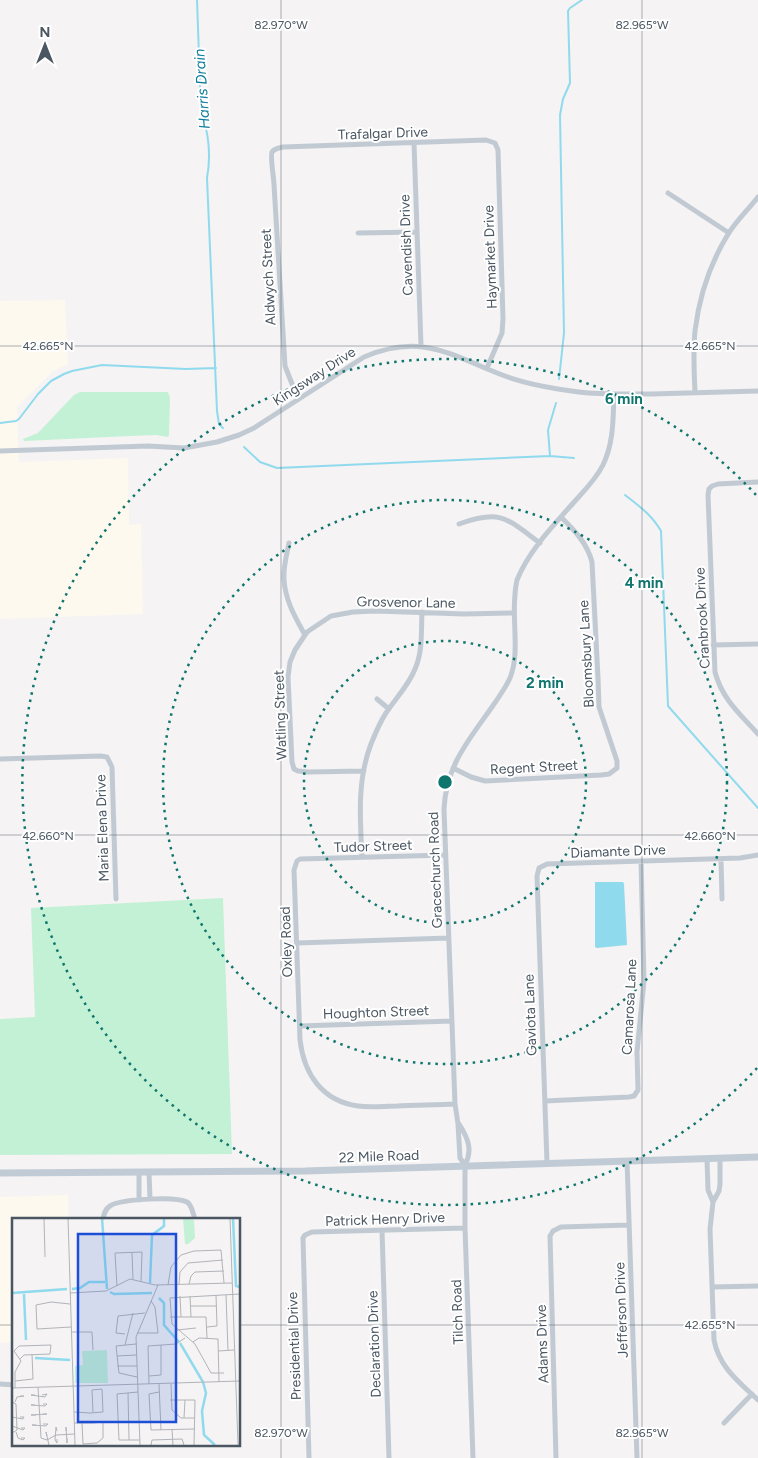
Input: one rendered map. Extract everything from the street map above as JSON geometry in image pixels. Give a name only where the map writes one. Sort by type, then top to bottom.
[{"type":"street","name":"Trafalgar Drive","points":[[273,151],[283,147],[486,140],[495,143]]},
{"type":"street","name":"Cavendish Drive","points":[[414,143],[420,346]]},
{"type":"street","name":"Haymarket Drive","points":[[487,368],[502,333],[503,319],[498,150],[495,143]]},
{"type":"street","name":"Aldwych Street","points":[[273,151],[271,156],[285,366],[298,399]]},
{"type":"street","points":[[668,193],[729,233]]},
{"type":"street","points":[[695,392],[694,351],[697,317],[705,285],[710,270],[729,233],[758,197]]},
{"type":"street","points":[[358,233],[417,232]]},
{"type":"street","name":"Kingsway Drive","points":[[0,451],[148,446],[195,447],[239,435],[254,428],[364,357],[389,348],[404,346],[420,346],[440,350],[506,376],[552,388],[582,393],[614,394],[758,390]]},
{"type":"street","name":"Gracechurch Road","points":[[458,1124],[466,1134],[467,1140],[469,1157],[464,1165],[460,1158],[455,1104],[446,855],[445,802],[448,781],[458,756],[502,693],[510,678],[514,661],[513,613],[516,583],[527,559],[594,480],[603,465],[612,437],[614,394]]},
{"type":"street","name":"Cranbrook Drive","points":[[758,482],[718,484],[710,487],[708,495],[715,672],[722,691],[758,734]]},
{"type":"street","points":[[459,524],[487,516],[502,518],[515,524],[540,543]]},
{"type":"street","name":"Bloomsbury Lane","points":[[561,517],[585,544],[592,562],[599,707],[617,761],[617,768]]},
{"type":"street","points":[[289,543],[283,578],[289,607],[305,635]]},
{"type":"street","name":"Grosvenor Lane","points":[[305,635],[326,618],[346,613],[376,610],[464,614],[513,613]]},
{"type":"street","points":[[362,857],[359,805],[364,771],[371,744],[378,727],[416,667],[420,652],[422,612]]},
{"type":"street","name":"Watling Street","points":[[305,635],[292,656],[288,677],[292,762],[294,768],[298,771],[308,772],[364,771]]},
{"type":"street","points":[[713,645],[758,644]]},
{"type":"street","points":[[377,699],[389,709]]},
{"type":"street","name":"Maria Elena Drive","points":[[0,759],[107,757],[112,767],[116,899]]},
{"type":"street","name":"Regent Street","points":[[453,768],[471,777],[485,781],[601,775],[609,774],[617,768]]},
{"type":"street","name":"Tudor Street","points":[[300,859],[446,855]]},
{"type":"street","name":"Diamante Drive","points":[[540,868],[547,864],[740,858],[758,855]]},
{"type":"street","points":[[721,858],[722,899]]},
{"type":"street","name":"Oxley Road","points":[[300,859],[297,861],[294,870],[300,1026],[302,1055],[307,1069],[318,1085],[335,1099],[350,1104],[365,1107],[455,1104]]},
{"type":"street","name":"Camarosa Lane","points":[[544,1101],[630,1097],[636,1094],[644,981],[641,861]]},
{"type":"street","name":"Gaviota Lane","points":[[540,868],[536,876],[547,1163]]},
{"type":"street","points":[[297,942],[449,938]]},
{"type":"street","name":"Houghton Street","points":[[300,1026],[452,1021]]},
{"type":"street","name":"22 Mile Road","points":[[0,1173],[305,1171],[758,1157]]},
{"type":"street","points":[[712,1202],[719,1191],[720,1158]]},
{"type":"street","points":[[707,1159],[708,1190],[712,1202],[710,1229],[713,1334],[717,1351],[729,1372],[758,1400]]},
{"type":"street","name":"Jefferson Drive","points":[[627,1161],[637,1458]]},
{"type":"street","name":"Tilch Road","points":[[464,1165],[473,1458]]},
{"type":"street","points":[[139,1172],[139,1200]]},
{"type":"street","points":[[149,1172],[150,1199]]},
{"type":"street","points":[[103,1218],[106,1209],[116,1202],[150,1199],[187,1202],[195,1218]]},
{"type":"street","name":"Adams Drive","points":[[556,1458],[550,1240],[553,1231],[561,1227],[629,1225]]},
{"type":"street","name":"Patrick Henry Drive","points":[[305,1235],[312,1232],[465,1228]]},
{"type":"street","name":"Declaration Drive","points":[[382,1230],[389,1458]]},
{"type":"street","name":"Presidential Drive","points":[[305,1235],[302,1242],[309,1458]]},
{"type":"street","points":[[712,1287],[758,1286]]},
{"type":"street","points":[[724,1423],[752,1394]]},
{"type":"shaded area","points":[[65,300],[68,364],[52,372],[17,407],[19,462],[128,458],[129,525],[141,524],[143,614],[0,619],[0,301]]},
{"type":"shaded area","points":[[68,1195],[68,1218],[12,1218],[12,1342],[0,1343],[0,1197]]},
{"type":"green space","points":[[80,392],[168,392],[170,398],[169,435],[168,437],[156,435],[24,441],[23,439],[38,433],[74,395]]},
{"type":"green space","points":[[223,898],[232,1154],[0,1155],[0,1019],[35,1017],[31,908]]},
{"type":"water","points":[[595,882],[623,882],[627,945],[595,947]]},
{"type":"waterway","name":"Harris Drain","points":[[197,0],[201,112],[206,128],[209,153],[207,178],[217,411],[219,424],[223,428]]},
{"type":"waterway","points":[[559,379],[564,333],[560,115],[563,99],[570,83],[568,11],[582,0]]},
{"type":"waterway","points":[[0,423],[19,419],[38,394],[51,381],[72,371],[102,365],[186,369],[216,368]]},
{"type":"waterway","points":[[550,456],[548,430],[556,403]]},
{"type":"waterway","points":[[244,447],[260,462],[277,468],[550,456],[574,458]]},
{"type":"waterway","points":[[625,495],[649,515],[661,531],[668,706],[758,808]]}]
